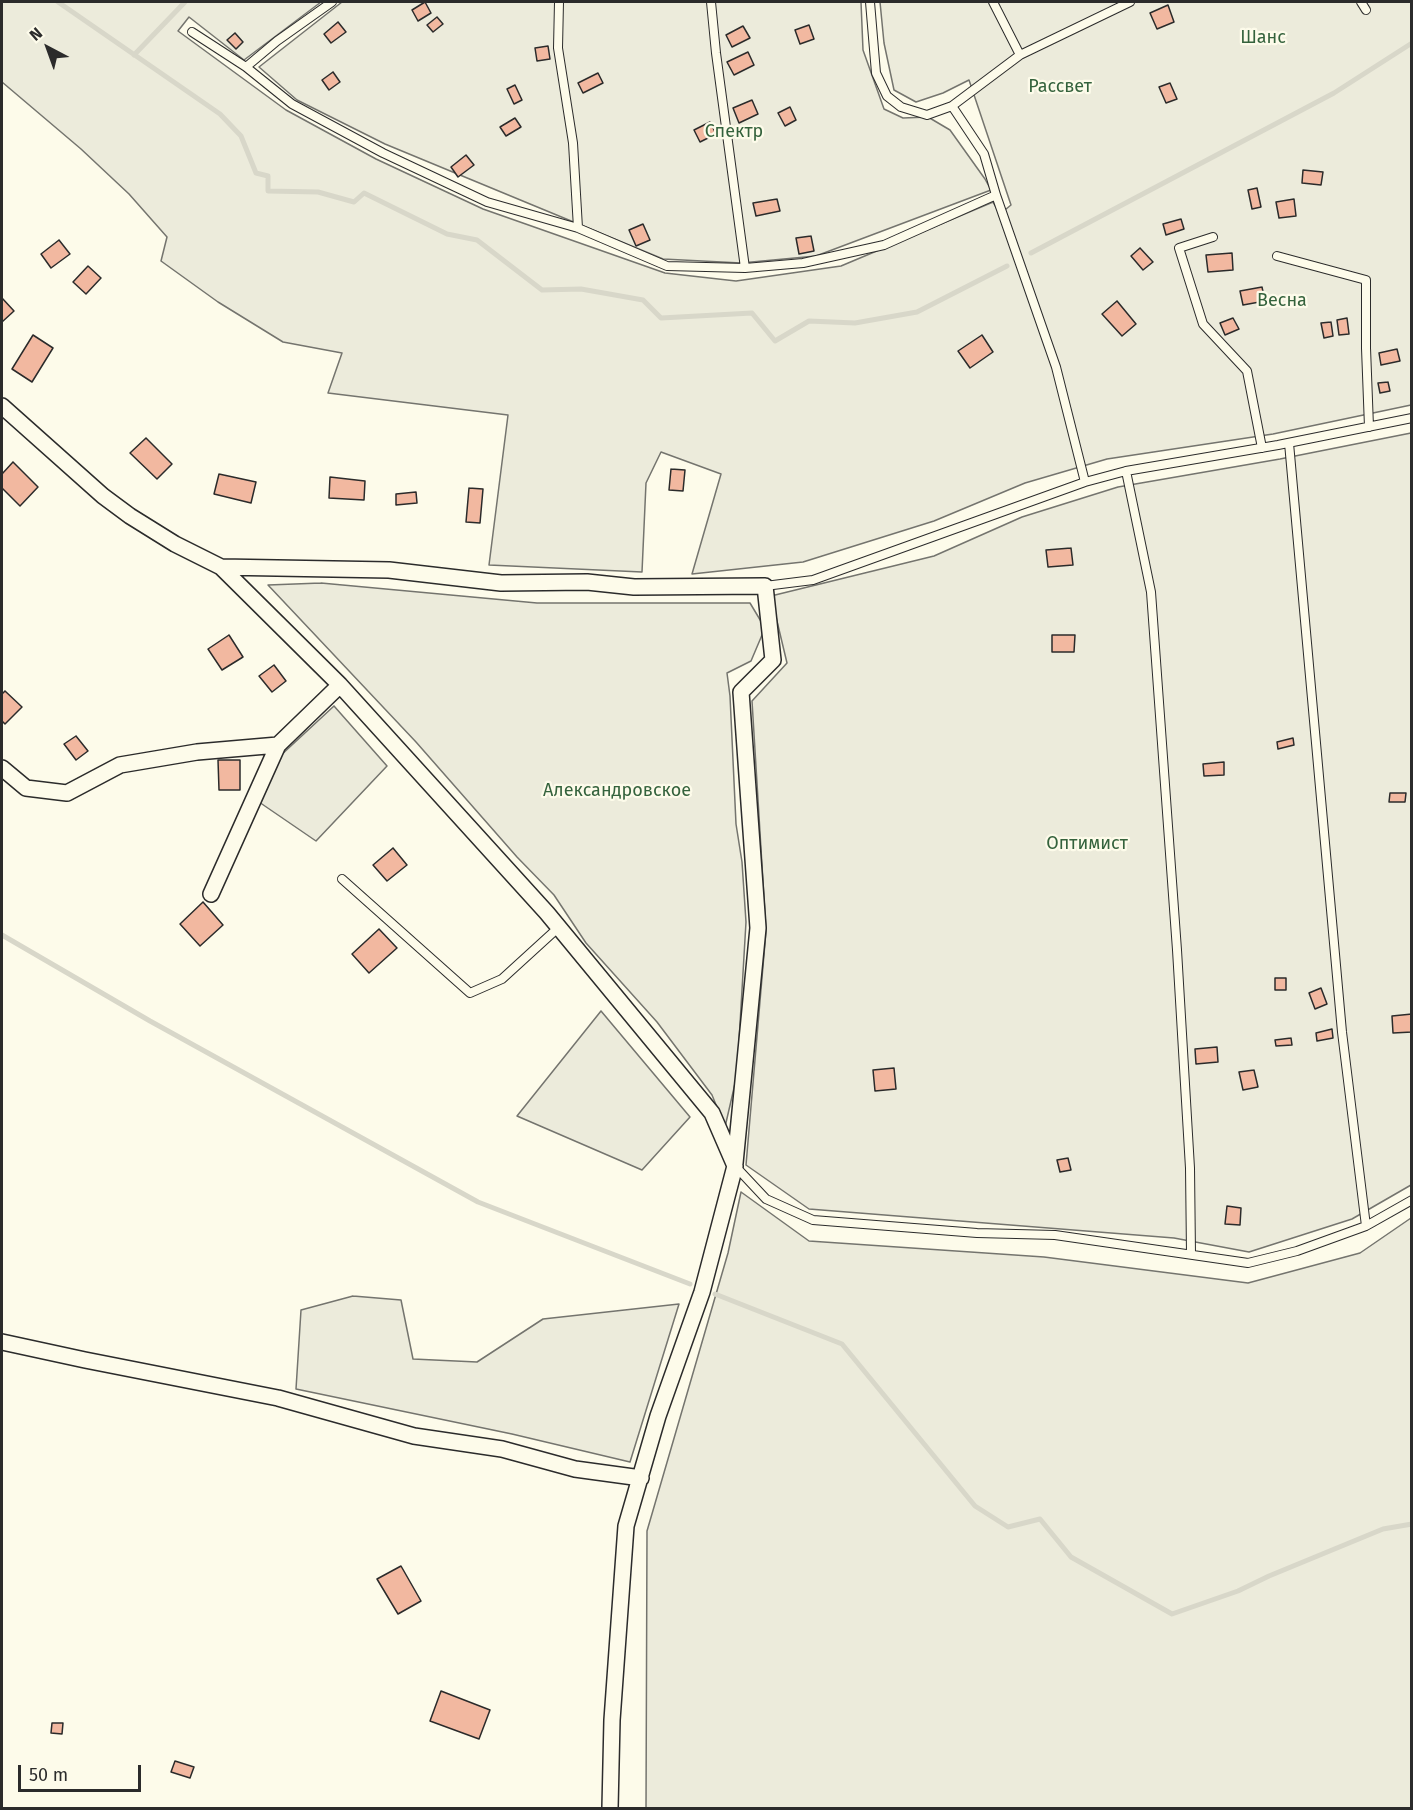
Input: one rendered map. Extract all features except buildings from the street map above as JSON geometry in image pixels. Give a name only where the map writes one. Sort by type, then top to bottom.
[{"type":"street","points":[[2,406],[103,496],[130,516],[175,544],[221,567],[340,685],[559,927],[712,1113],[735,1166]]},
{"type":"street","points":[[221,567],[389,570],[501,583],[587,582],[634,587],[765,586],[773,660],[741,692],[758,928],[735,1166],[702,1292],[658,1416],[626,1526],[612,1720],[610,1809]]},
{"type":"street","points":[[211,894],[278,745],[340,685]]},
{"type":"street","points":[[2,768],[26,788],[67,793],[120,765],[197,752],[278,745]]},
{"type":"street","points":[[2,1342],[278,1398],[414,1436],[502,1449],[575,1469],[641,1478]]},
{"type":"lane","points":[[246,67],[277,41],[332,2]]},
{"type":"lane","points":[[559,2],[558,48],[573,143],[578,228]]},
{"type":"lane","points":[[711,2],[745,268]]},
{"type":"lane","points":[[870,2],[876,73],[887,96],[901,107],[927,114],[952,106],[1020,55],[1130,2]]},
{"type":"lane","points":[[993,2],[1020,55]]},
{"type":"lane","points":[[1361,2],[1366,10]]},
{"type":"lane","points":[[192,32],[246,67],[292,104],[383,153],[487,202],[578,228],[667,266],[745,268],[803,263],[884,245],[996,195]]},
{"type":"lane","points":[[952,106],[984,154],[1056,367],[1085,482]]},
{"type":"lane","points":[[1213,237],[1179,248],[1203,324],[1247,371],[1262,448]]},
{"type":"lane","points":[[1277,256],[1366,280],[1366,348],[1370,427]]},
{"type":"lane","points":[[765,586],[813,580],[1085,482],[1126,471],[1289,443],[1412,418]]},
{"type":"lane","points":[[1289,443],[1342,1032],[1366,1226]]},
{"type":"lane","points":[[1126,471],[1151,592],[1177,950],[1190,1168],[1191,1254]]},
{"type":"lane","points":[[342,879],[470,993],[502,979],[559,927]]},
{"type":"lane","points":[[735,1166],[766,1199],[813,1220],[977,1233],[1055,1235],[1248,1263],[1297,1251],[1366,1226],[1412,1200]]},
{"type":"green space","points":[[2,2],[321,2],[244,60],[189,17],[178,31],[286,110],[376,159],[483,209],[665,273],[736,281],[841,266],[993,202],[1000,214],[1011,205],[969,80],[943,93],[916,102],[894,90],[884,43],[880,2],[1411,2],[1411,405],[1273,434],[1107,459],[1025,483],[934,521],[803,562],[692,574],[721,474],[661,452],[646,483],[642,572],[489,565],[508,415],[328,393],[342,353],[283,342],[218,302],[161,261],[167,237],[129,194],[81,149],[2,82]]},
{"type":"green space","name":"Спектр","points":[[342,2],[861,2],[863,50],[884,109],[903,118],[928,117],[950,130],[991,190],[816,256],[741,263],[663,259],[385,144],[297,100],[259,67]]},
{"type":"green space","name":"Оптимист","points":[[1411,433],[1411,1185],[1352,1219],[1249,1252],[1174,1238],[809,1209],[746,1165],[766,931],[752,701],[787,663],[771,596],[934,556],[1022,517],[1118,487],[1280,459]]},
{"type":"green space","name":"Александровское","points":[[321,583],[537,603],[750,603],[765,628],[751,661],[727,673],[736,824],[742,862],[746,922],[737,1075],[725,1127],[712,1095],[657,1022],[586,943],[554,895],[517,857],[416,742],[268,585]]},
{"type":"green space","points":[[334,706],[387,766],[316,841],[259,802],[279,757]]},
{"type":"green space","points":[[601,1011],[690,1117],[642,1170],[517,1116]]},
{"type":"green space","points":[[741,1192],[809,1241],[1044,1257],[1248,1283],[1360,1253],[1411,1218],[1411,1808],[646,1808],[647,1531],[728,1253]]},
{"type":"green space","points":[[353,1296],[401,1300],[413,1359],[477,1362],[543,1319],[679,1304],[630,1462],[512,1434],[296,1389],[301,1310]]},
{"type":"waterway","points":[[58,2],[220,114],[241,136],[256,173],[268,176],[268,191],[318,192],[354,202],[364,193],[447,234],[477,240],[542,290],[581,289],[643,300],[661,318],[752,313],[775,341],[809,321],[855,323],[917,312],[1007,266]]},
{"type":"waterway","points":[[134,55],[185,2]]},
{"type":"waterway","points":[[1031,253],[1334,93],[1412,43]]},
{"type":"waterway","points":[[2,935],[150,1021],[478,1202],[690,1284]]},
{"type":"waterway","points":[[715,1294],[842,1344],[975,1506],[1008,1527],[1040,1519],[1071,1557],[1172,1614],[1238,1591],[1383,1529],[1412,1524]]},
{"type":"park label","name":"Шанс","points":[[1263,38]]},
{"type":"park label","name":"Рассвет","points":[[1060,87]]},
{"type":"park label","name":"Весна","points":[[1282,301]]}]
